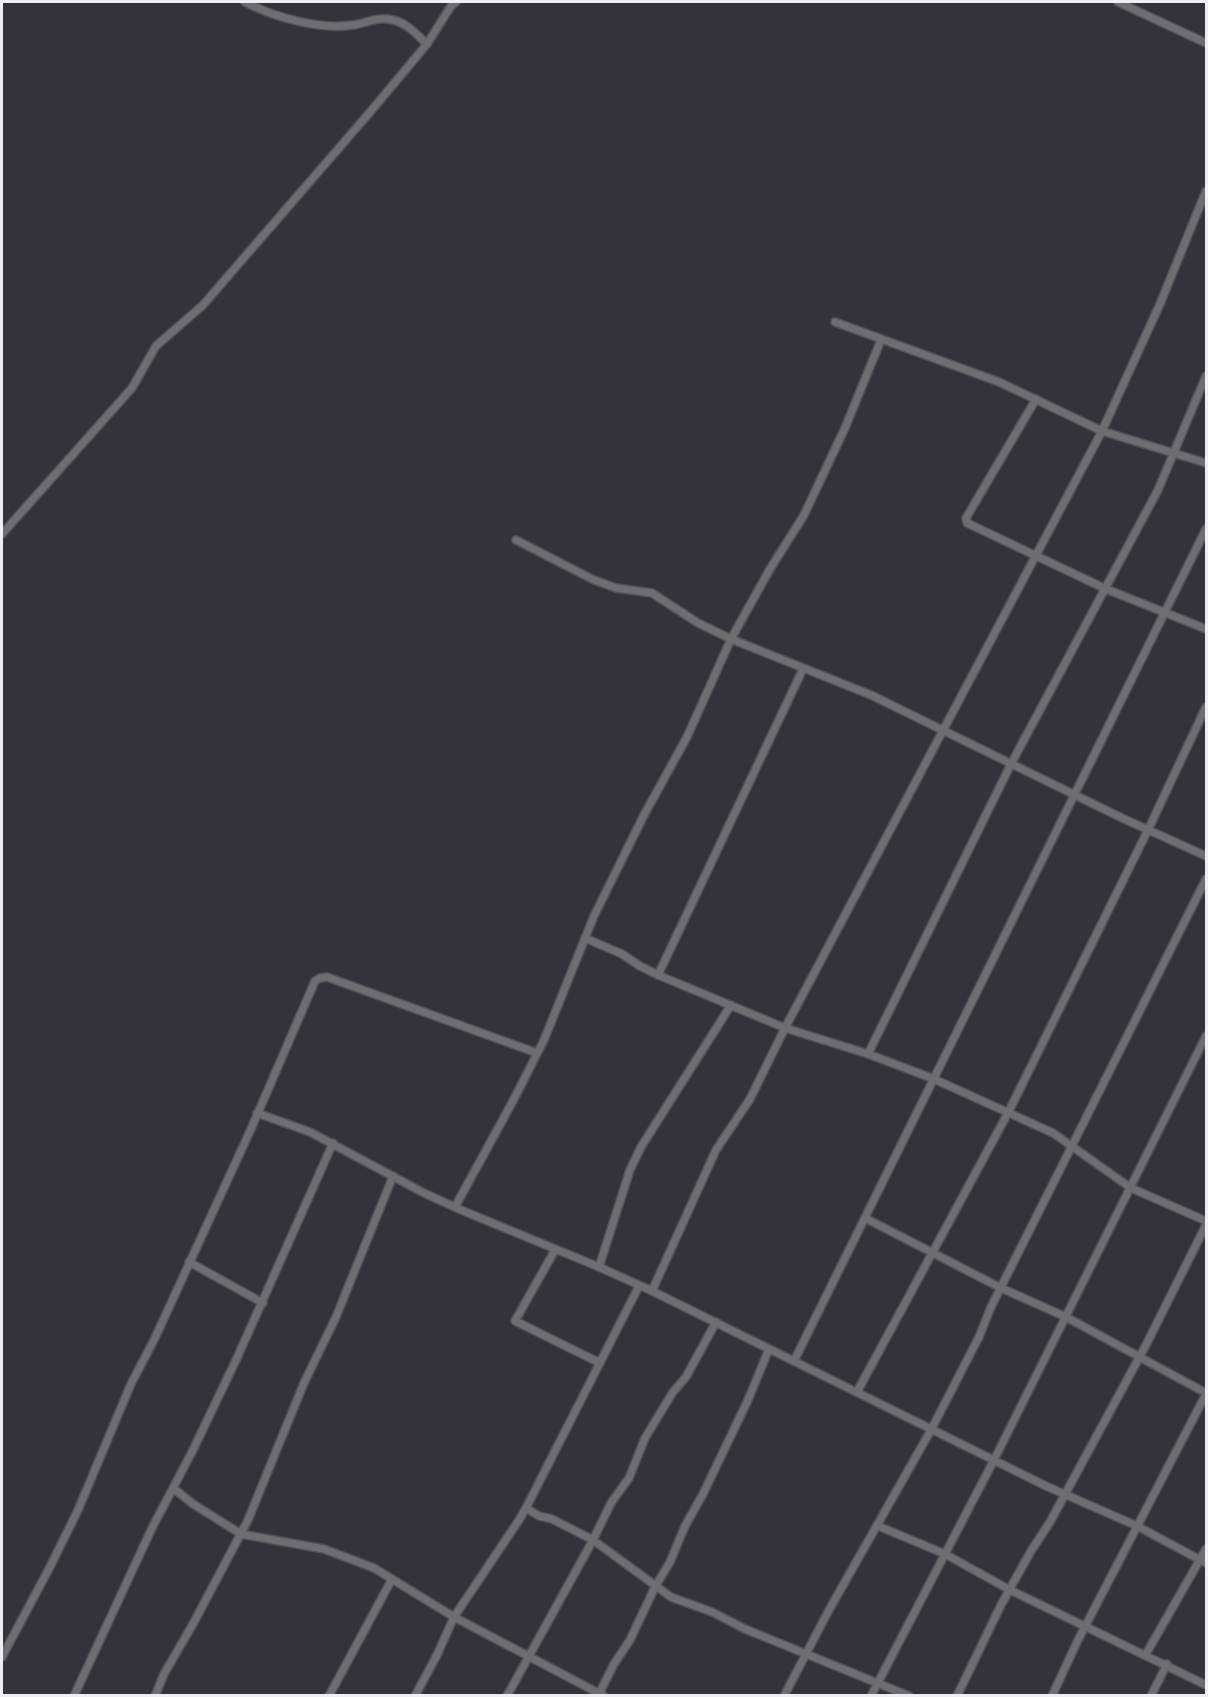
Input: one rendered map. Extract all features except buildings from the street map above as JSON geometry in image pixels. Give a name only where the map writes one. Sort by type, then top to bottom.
[{"type":"street","points":[[245,2],[289,19],[325,25],[352,26],[379,18],[393,20],[405,25],[427,44]]},
{"type":"street","points":[[2,534],[132,388],[156,346],[203,305],[427,44],[451,6],[456,2]]},
{"type":"street","points":[[1118,2],[1206,43]]},
{"type":"street","points":[[652,1292],[716,1150],[750,1099],[785,1028],[1102,431],[1160,304],[1206,191]]},
{"type":"street","points":[[1199,208],[1206,211]]},
{"type":"street","points":[[835,322],[999,382],[1102,431],[1206,463]]},
{"type":"street","points":[[455,1207],[537,1053],[585,938],[644,815],[687,737],[731,639],[770,569],[804,515],[845,428],[881,340]]},
{"type":"street","points":[[868,1054],[1011,764],[1056,678],[1107,589],[1158,490],[1206,376]]},
{"type":"street","points":[[1036,399],[966,518],[967,523],[1107,589],[1206,629]]},
{"type":"street","points":[[795,1361],[1206,529]]},
{"type":"street","points":[[516,540],[605,584],[616,588],[652,593],[698,622],[731,639],[871,695],[1206,856]]},
{"type":"street","points":[[658,975],[803,669]]},
{"type":"street","points":[[857,1392],[1008,1113],[1206,707]]},
{"type":"street","points":[[784,1695],[931,1430],[1206,879]]},
{"type":"street","points":[[585,938],[622,954],[658,975],[785,1028],[868,1054],[934,1079],[1053,1133],[1131,1188],[1206,1223],[1139,1358],[1066,1494],[1010,1590],[957,1695]]},
{"type":"street","points":[[2,1657],[78,1510],[131,1384],[155,1338],[251,1129],[315,981],[327,977],[385,996],[537,1053]]},
{"type":"street","points":[[598,1267],[630,1170],[641,1147],[731,1005]]},
{"type":"street","points":[[871,1695],[994,1461],[1206,1036]]},
{"type":"street","points":[[257,1113],[290,1124],[333,1143],[455,1207],[652,1292],[994,1461],[1137,1526],[1204,1562]]},
{"type":"street","points":[[74,1695],[172,1488],[193,1450],[263,1304],[333,1143]]},
{"type":"street","points":[[155,1695],[164,1674],[241,1534],[304,1383],[336,1317],[393,1176]]},
{"type":"street","points":[[865,1218],[1001,1288],[1066,1317],[1206,1394],[1052,1695]]},
{"type":"street","points":[[555,1250],[515,1321],[600,1362]]},
{"type":"street","points":[[189,1262],[263,1304]]},
{"type":"street","points":[[415,1695],[454,1617],[526,1508],[639,1286]]},
{"type":"street","points":[[507,1695],[611,1503],[629,1478],[645,1438],[673,1392],[686,1377],[716,1323]]},
{"type":"street","points":[[172,1488],[241,1534],[324,1549],[374,1568],[454,1617],[600,1695],[614,1664],[630,1640],[727,1445],[770,1349]]},
{"type":"street","points":[[526,1508],[593,1540],[671,1597],[712,1612],[745,1629],[877,1684],[909,1695]]},
{"type":"street","points":[[878,1526],[945,1554],[1010,1590],[1167,1664],[1206,1685]]},
{"type":"street","points":[[1146,1654],[1204,1562],[1206,1550]]},
{"type":"street","points":[[329,1695],[392,1579]]},
{"type":"street","points":[[1151,1695],[1167,1664]]}]
